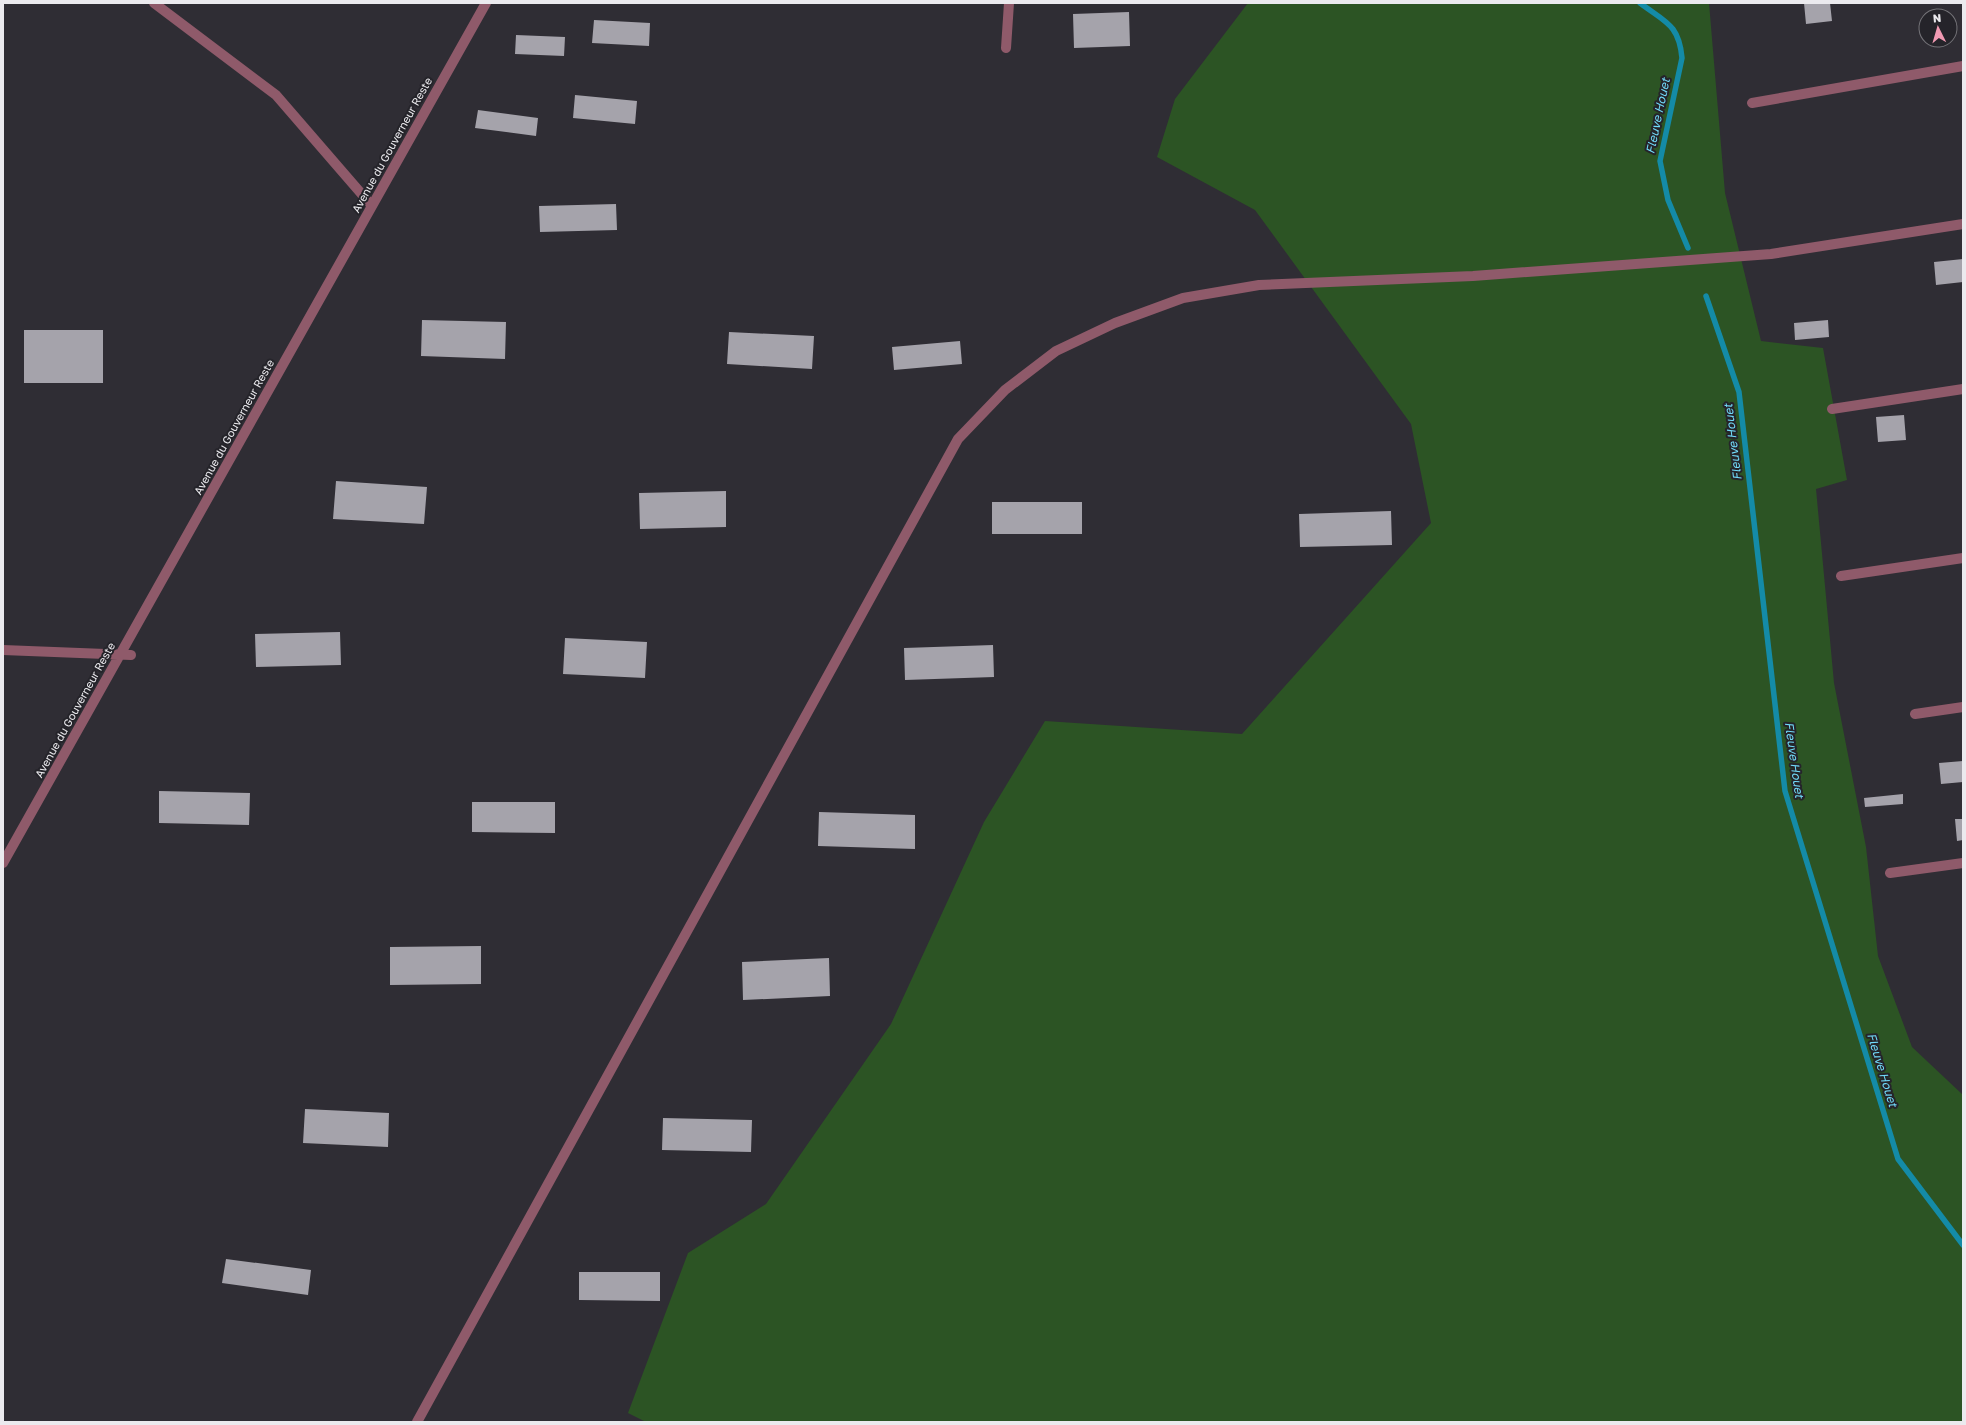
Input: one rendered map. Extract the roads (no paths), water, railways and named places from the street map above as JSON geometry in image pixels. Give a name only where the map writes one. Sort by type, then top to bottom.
[{"type":"street","points":[[154,3],[276,95],[372,206]]},
{"type":"street","name":"Avenue du Gouverneur Reste","points":[[3,863],[486,3]]},
{"type":"street","points":[[1006,48],[1009,3]]},
{"type":"street","points":[[1752,103],[1963,66]]},
{"type":"street","points":[[417,1422],[958,439],[1005,390],[1056,350],[1115,323],[1183,298],[1259,285],[1473,276],[1698,261],[1771,254],[1963,224]]},
{"type":"street","points":[[1832,409],[1963,389]]},
{"type":"street","points":[[1841,576],[1963,558]]},
{"type":"street","points":[[3,650],[131,656]]},
{"type":"street","points":[[1915,714],[1963,707]]},
{"type":"street","points":[[1890,874],[1963,863]]},
{"type":"waterway","name":"Fleuve Houet","points":[[1640,3],[1669,25],[1678,38],[1680,47],[1682,58],[1660,161],[1668,200],[1688,248]]},
{"type":"waterway","name":"Fleuve Houet","points":[[1706,296],[1739,392],[1785,791],[1898,1159],[1963,1245]]}]
